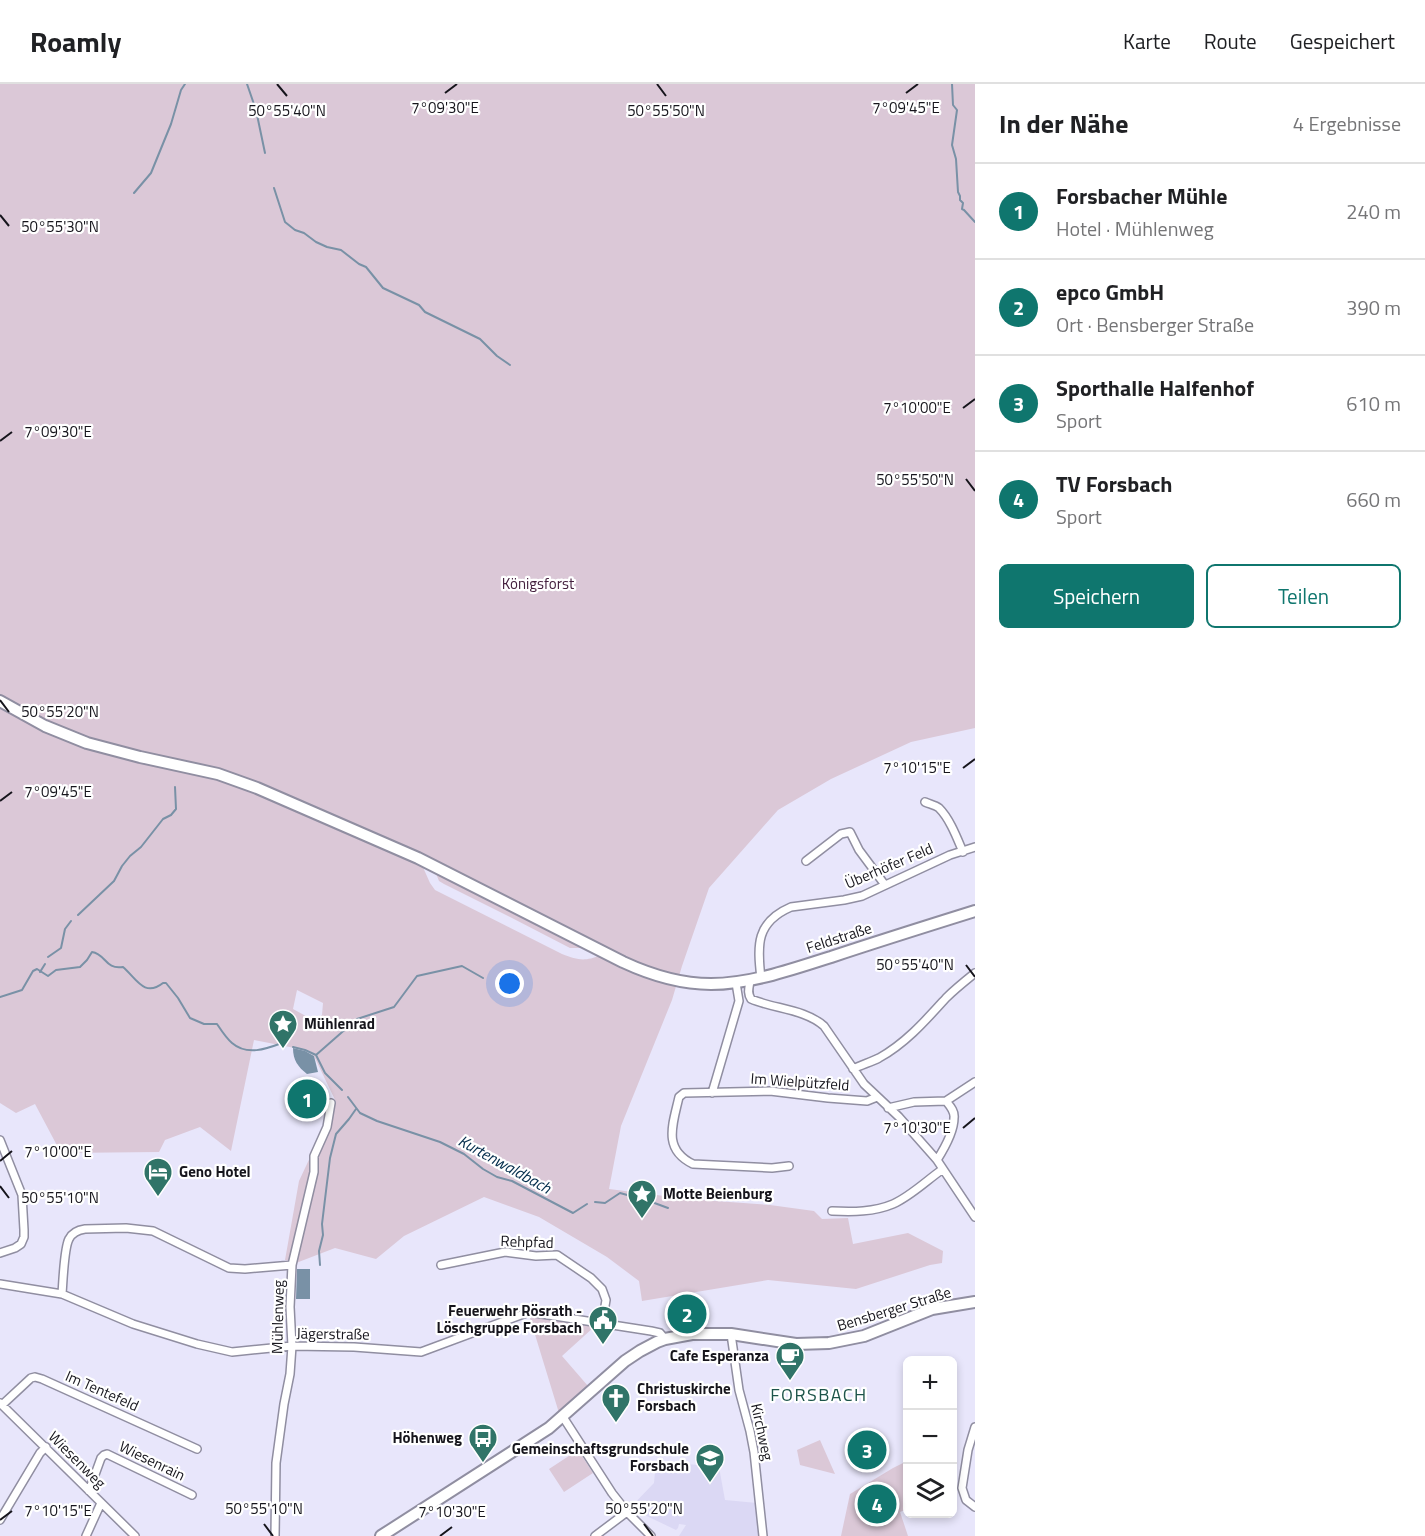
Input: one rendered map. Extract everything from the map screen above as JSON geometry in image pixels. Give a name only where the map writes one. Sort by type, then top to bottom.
[{"type":"main road","name":"Feldstraße","points":[[0,701],[45,726],[87,743],[140,758],[218,774],[257,788],[425,862],[636,968],[675,981],[710,984],[736,983],[755,979],[975,911]]},
{"type":"main road","name":"Bensberger Straße","points":[[381,1536],[533,1439],[563,1417],[625,1361],[665,1339],[692,1334],[731,1334],[796,1344],[829,1343],[864,1336],[932,1309],[975,1302]]},
{"type":"street","points":[[925,802],[938,807],[956,835],[963,852]]},
{"type":"street","points":[[806,861],[841,834],[850,832],[859,850],[885,885]]},
{"type":"street","name":"Überhöfer Feld","points":[[751,999],[748,990],[755,979],[759,939],[767,924],[777,915],[791,907],[862,896],[950,855],[975,848]]},
{"type":"street","points":[[853,1069],[879,1058],[896,1047],[975,973]]},
{"type":"street","points":[[712,1093],[739,1001],[736,983]]},
{"type":"street","points":[[739,1001],[751,999],[807,1016],[818,1021],[828,1030],[853,1069],[937,1160],[975,1217]]},
{"type":"street","points":[[888,1108],[914,1102],[946,1101],[975,1082]]},
{"type":"street","name":"Im Wielpützfeld","points":[[789,1166],[772,1168],[693,1164],[681,1156],[674,1146],[672,1135],[679,1097],[684,1093],[771,1091],[808,1097],[867,1101],[877,1097]]},
{"type":"street","points":[[937,1160],[945,1149],[955,1117],[946,1101]]},
{"type":"street","name":"Mühlenweg","points":[[274,1536],[276,1463],[290,1374],[292,1346],[290,1307],[292,1265],[312,1179],[314,1156],[327,1127],[332,1103]]},
{"type":"street","points":[[0,1140],[22,1195],[24,1237],[21,1244],[15,1248],[0,1253]]},
{"type":"street","points":[[832,1211],[856,1212],[894,1204],[911,1194],[943,1168]]},
{"type":"street","points":[[62,1294],[67,1244],[72,1234],[85,1229],[126,1228],[153,1231],[229,1268],[292,1265]]},
{"type":"street","name":"Rehpfad","points":[[441,1265],[505,1252],[536,1256],[557,1255],[591,1278],[602,1289],[606,1300],[602,1324]]},
{"type":"street","name":"Jägerstraße","points":[[0,1284],[62,1294],[133,1324],[197,1344],[232,1352],[292,1346],[354,1347],[421,1352],[529,1312],[660,1333],[665,1339]]},
{"type":"street","name":"Kirchweg","points":[[731,1334],[739,1390],[754,1452],[763,1536]]},
{"type":"street","name":"Im Tentefeld","points":[[1,1404],[35,1377],[197,1449]]},
{"type":"street","name":"Wiesenweg","points":[[1,1404],[135,1536]]},
{"type":"street","points":[[563,1417],[627,1512],[651,1536]]},
{"type":"street","points":[[975,1427],[968,1450],[962,1488],[966,1500],[975,1507]]},
{"type":"street","points":[[0,1520],[4,1506],[40,1453],[46,1448]]},
{"type":"street","name":"Wiesenrain","points":[[89,1491],[101,1458],[107,1454],[192,1495]]},
{"type":"street","points":[[86,1536],[101,1503]]},
{"type":"street","points":[[595,1536],[627,1512]]},
{"type":"shaded area","points":[[656,1461],[719,1467],[725,1500],[757,1503],[761,1536],[679,1536],[686,1525],[679,1524],[676,1530],[630,1508],[654,1483]]},
{"type":"green space","name":"Königsforst","points":[[0,84],[975,84],[975,728],[911,742],[831,779],[778,810],[709,888],[672,1000],[621,1126],[609,1189],[814,1211],[822,1219],[848,1218],[853,1244],[908,1233],[943,1251],[942,1263],[856,1289],[768,1280],[642,1301],[639,1281],[607,1257],[539,1217],[484,1197],[404,1236],[376,1259],[335,1248],[296,1263],[285,1260],[299,1181],[336,1102],[314,1056],[305,1050],[254,1040],[231,1151],[200,1127],[165,1140],[159,1152],[61,1153],[35,1104],[16,1113],[0,1103]],"holes":[[[422,865],[435,871],[439,881],[444,884],[570,948],[586,948],[601,955],[581,959],[562,954],[435,890]],[[297,990],[323,1003],[322,1015],[315,1021],[293,1009]]]},
{"type":"green space","points":[[529,1315],[594,1327],[562,1356],[588,1386],[559,1413]]},
{"type":"green space","points":[[820,1440],[835,1474],[800,1465],[797,1450]]},
{"type":"green space","points":[[578,1450],[593,1473],[564,1492],[549,1469]]},
{"type":"green space","points":[[903,1463],[903,1511],[900,1512],[908,1536],[841,1536],[850,1494]]},
{"type":"water","points":[[293,1048],[314,1056],[318,1072],[307,1074],[295,1060]]},
{"type":"water","points":[[297,1269],[310,1269],[310,1299],[296,1299]]},
{"type":"waterway","points":[[134,193],[151,173],[185,84]]},
{"type":"waterway","points":[[247,84],[256,110],[265,153]]},
{"type":"waterway","points":[[952,84],[953,105],[957,110],[952,145],[956,159],[958,192],[963,203],[962,209],[975,222]]},
{"type":"waterway","points":[[274,188],[285,222],[295,230],[327,247],[341,250],[366,267],[383,288],[480,339],[510,365]]},
{"type":"waterway","points":[[78,915],[114,881],[130,856],[141,847],[163,819],[176,809],[175,787]]},
{"type":"waterway","points":[[48,957],[61,948],[65,929],[71,921]]},
{"type":"waterway","name":"Kurtenwaldbach","points":[[0,997],[22,990],[33,971],[37,969],[48,976],[56,970],[80,967],[92,952],[97,953],[113,966],[123,967],[145,987],[151,988],[166,983],[190,1018],[204,1024],[217,1024],[228,1039],[238,1047],[257,1050],[282,1043]]},
{"type":"waterway","name":"Kurtenwaldbach","points":[[40,972],[45,964]]},
{"type":"waterway","points":[[316,1055],[357,1019],[394,1007],[417,976],[462,966],[483,978]]},
{"type":"waterway","name":"Kurtenwaldbach","points":[[293,1047],[316,1055],[325,1073],[342,1090]]},
{"type":"waterway","name":"Kurtenwaldbach","points":[[348,1097],[360,1113],[440,1142],[464,1154],[497,1177],[512,1181],[573,1213],[587,1204]]},
{"type":"waterway","points":[[320,1265],[319,1251],[323,1235],[322,1224],[330,1158],[336,1134],[356,1109]]},
{"type":"waterway","name":"Kurtenwaldbach","points":[[595,1202],[605,1203],[620,1193],[668,1208]]},
{"type":"place","name":"Mühlenrad","points":[[283,1050]]},
{"type":"place","name":"Forsbacher Mühle","points":[[307,1099]]},
{"type":"place","name":"Geno Hotel","points":[[158,1198]]},
{"type":"place","name":"Motte Beienburg","points":[[642,1220]]},
{"type":"place","name":"epco GmbH","points":[[687,1314]]},
{"type":"place","name":"Feuerwehr Rösrath - Löschgruppe Forsbach","points":[[603,1346]]},
{"type":"place","name":"Cafe Esperanza","points":[[790,1382]]},
{"type":"place","name":"Christuskirche Forsbach","points":[[616,1424]]},
{"type":"place","name":"Sporthalle Halfenhof","points":[[867,1450]]},
{"type":"place","name":"Höhenweg","points":[[483,1464]]},
{"type":"place","name":"Gemeinschaftsgrundschule Forsbach","points":[[710,1484]]},
{"type":"place","name":"TV Forsbach","points":[[877,1504]]},
{"type":"district","name":"FORSBACH","points":[[819,1395]]}]
